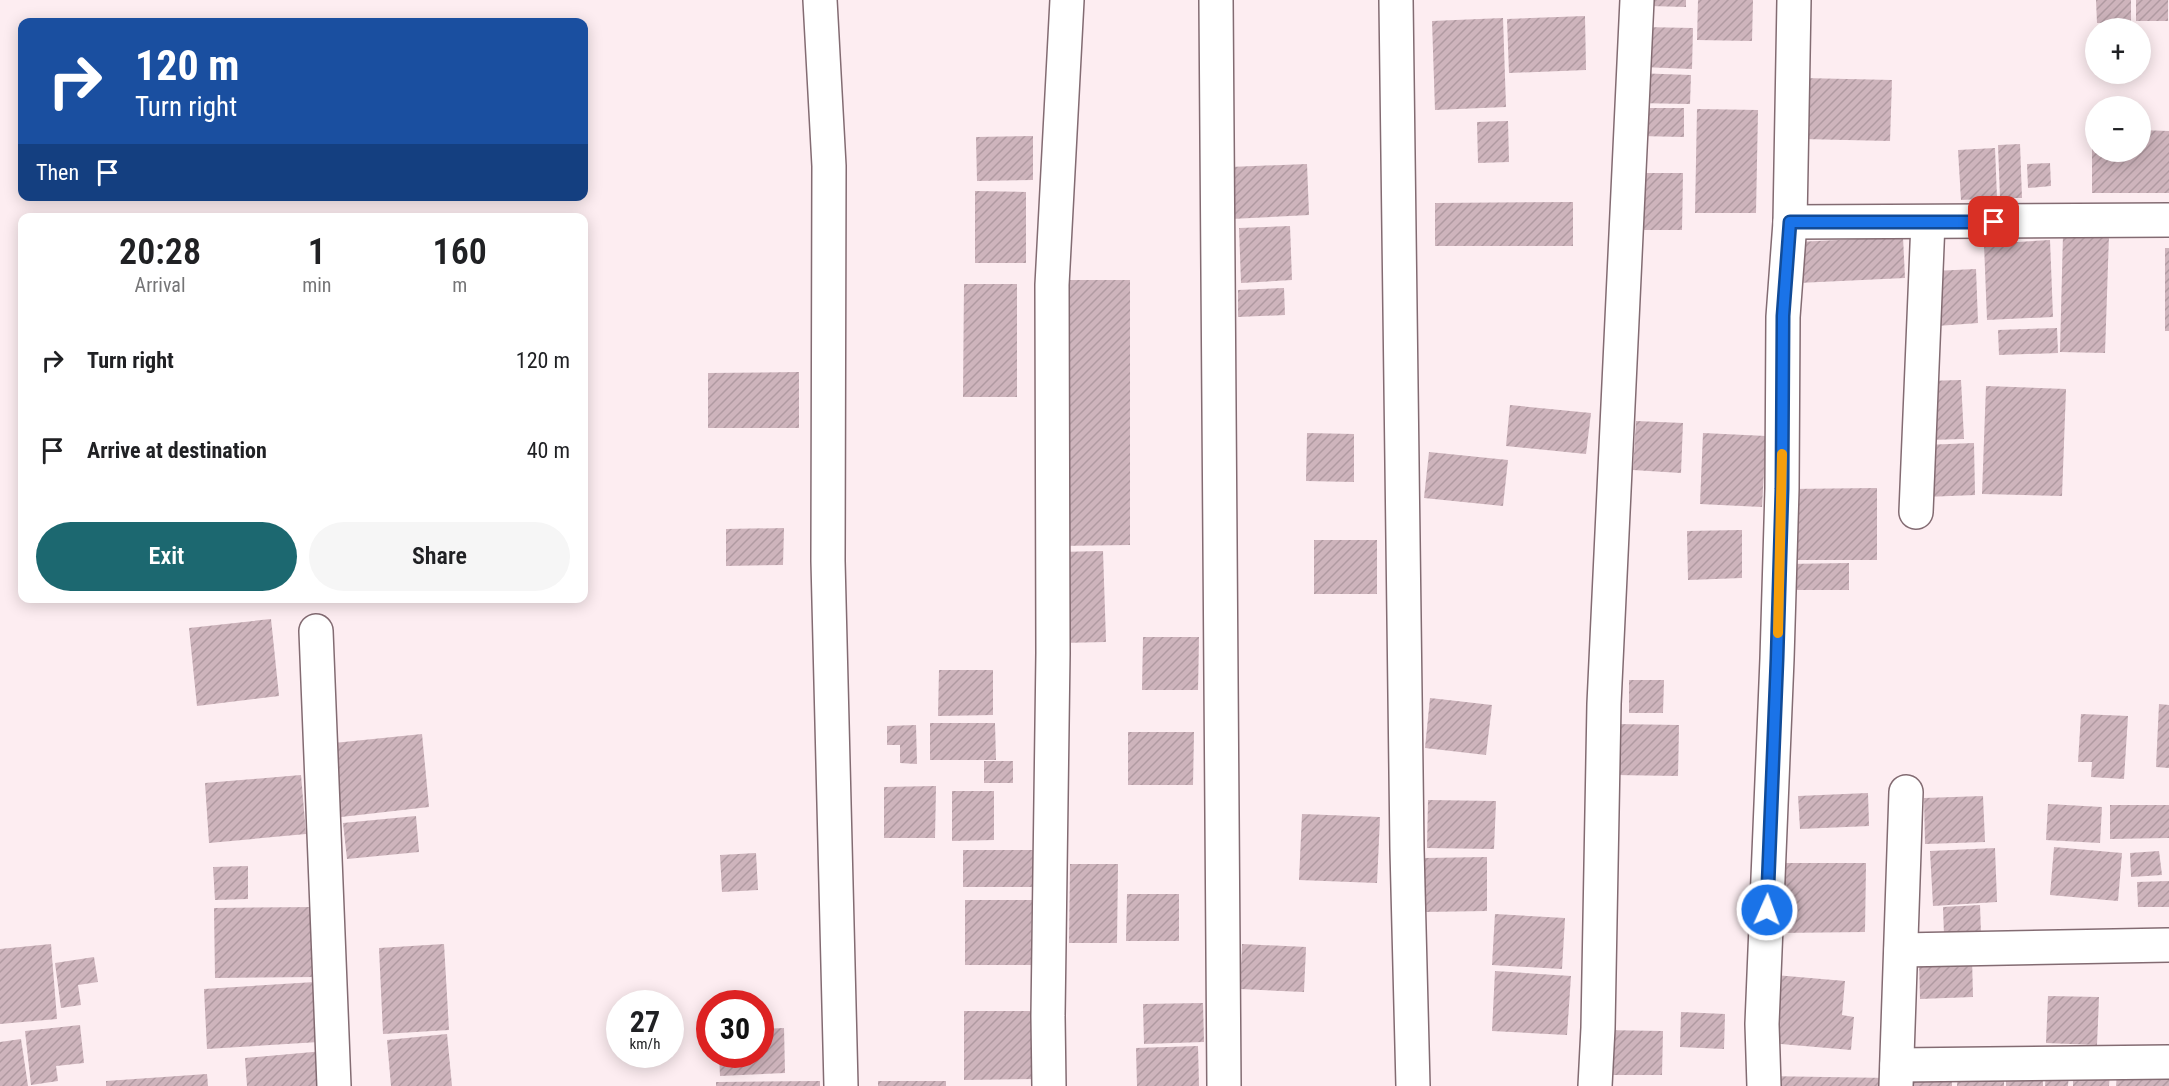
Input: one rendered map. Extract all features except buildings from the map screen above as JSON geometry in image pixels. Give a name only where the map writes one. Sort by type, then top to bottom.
[{"type":"street","points":[[820,0],[829,166],[828,573],[841,1086]]},
{"type":"street","points":[[1049,1086],[1053,653],[1052,285],[1067,0]]},
{"type":"street","points":[[1216,0],[1224,1086]]},
{"type":"street","points":[[1396,0],[1407,849],[1413,1086]]},
{"type":"street","points":[[1595,1086],[1604,704],[1637,0]]},
{"type":"street","points":[[1764,1086],[1762,1024],[1777,659],[1782,489],[1783,316],[1790,222],[1794,0]]},
{"type":"street","points":[[1790,222],[2169,220]]},
{"type":"street","points":[[1916,512],[1928,222]]},
{"type":"street","points":[[316,631],[333,1086]]},
{"type":"street","points":[[1906,792],[1897,1075],[2169,1062]]},
{"type":"street","points":[[1901,950],[2169,945]]},
{"type":"slow traffic","points":[[1778,633],[1782,454]]},
{"type":"route","points":[[1767,910],[1782,489],[1783,316],[1790,222],[1994,222]]}]
